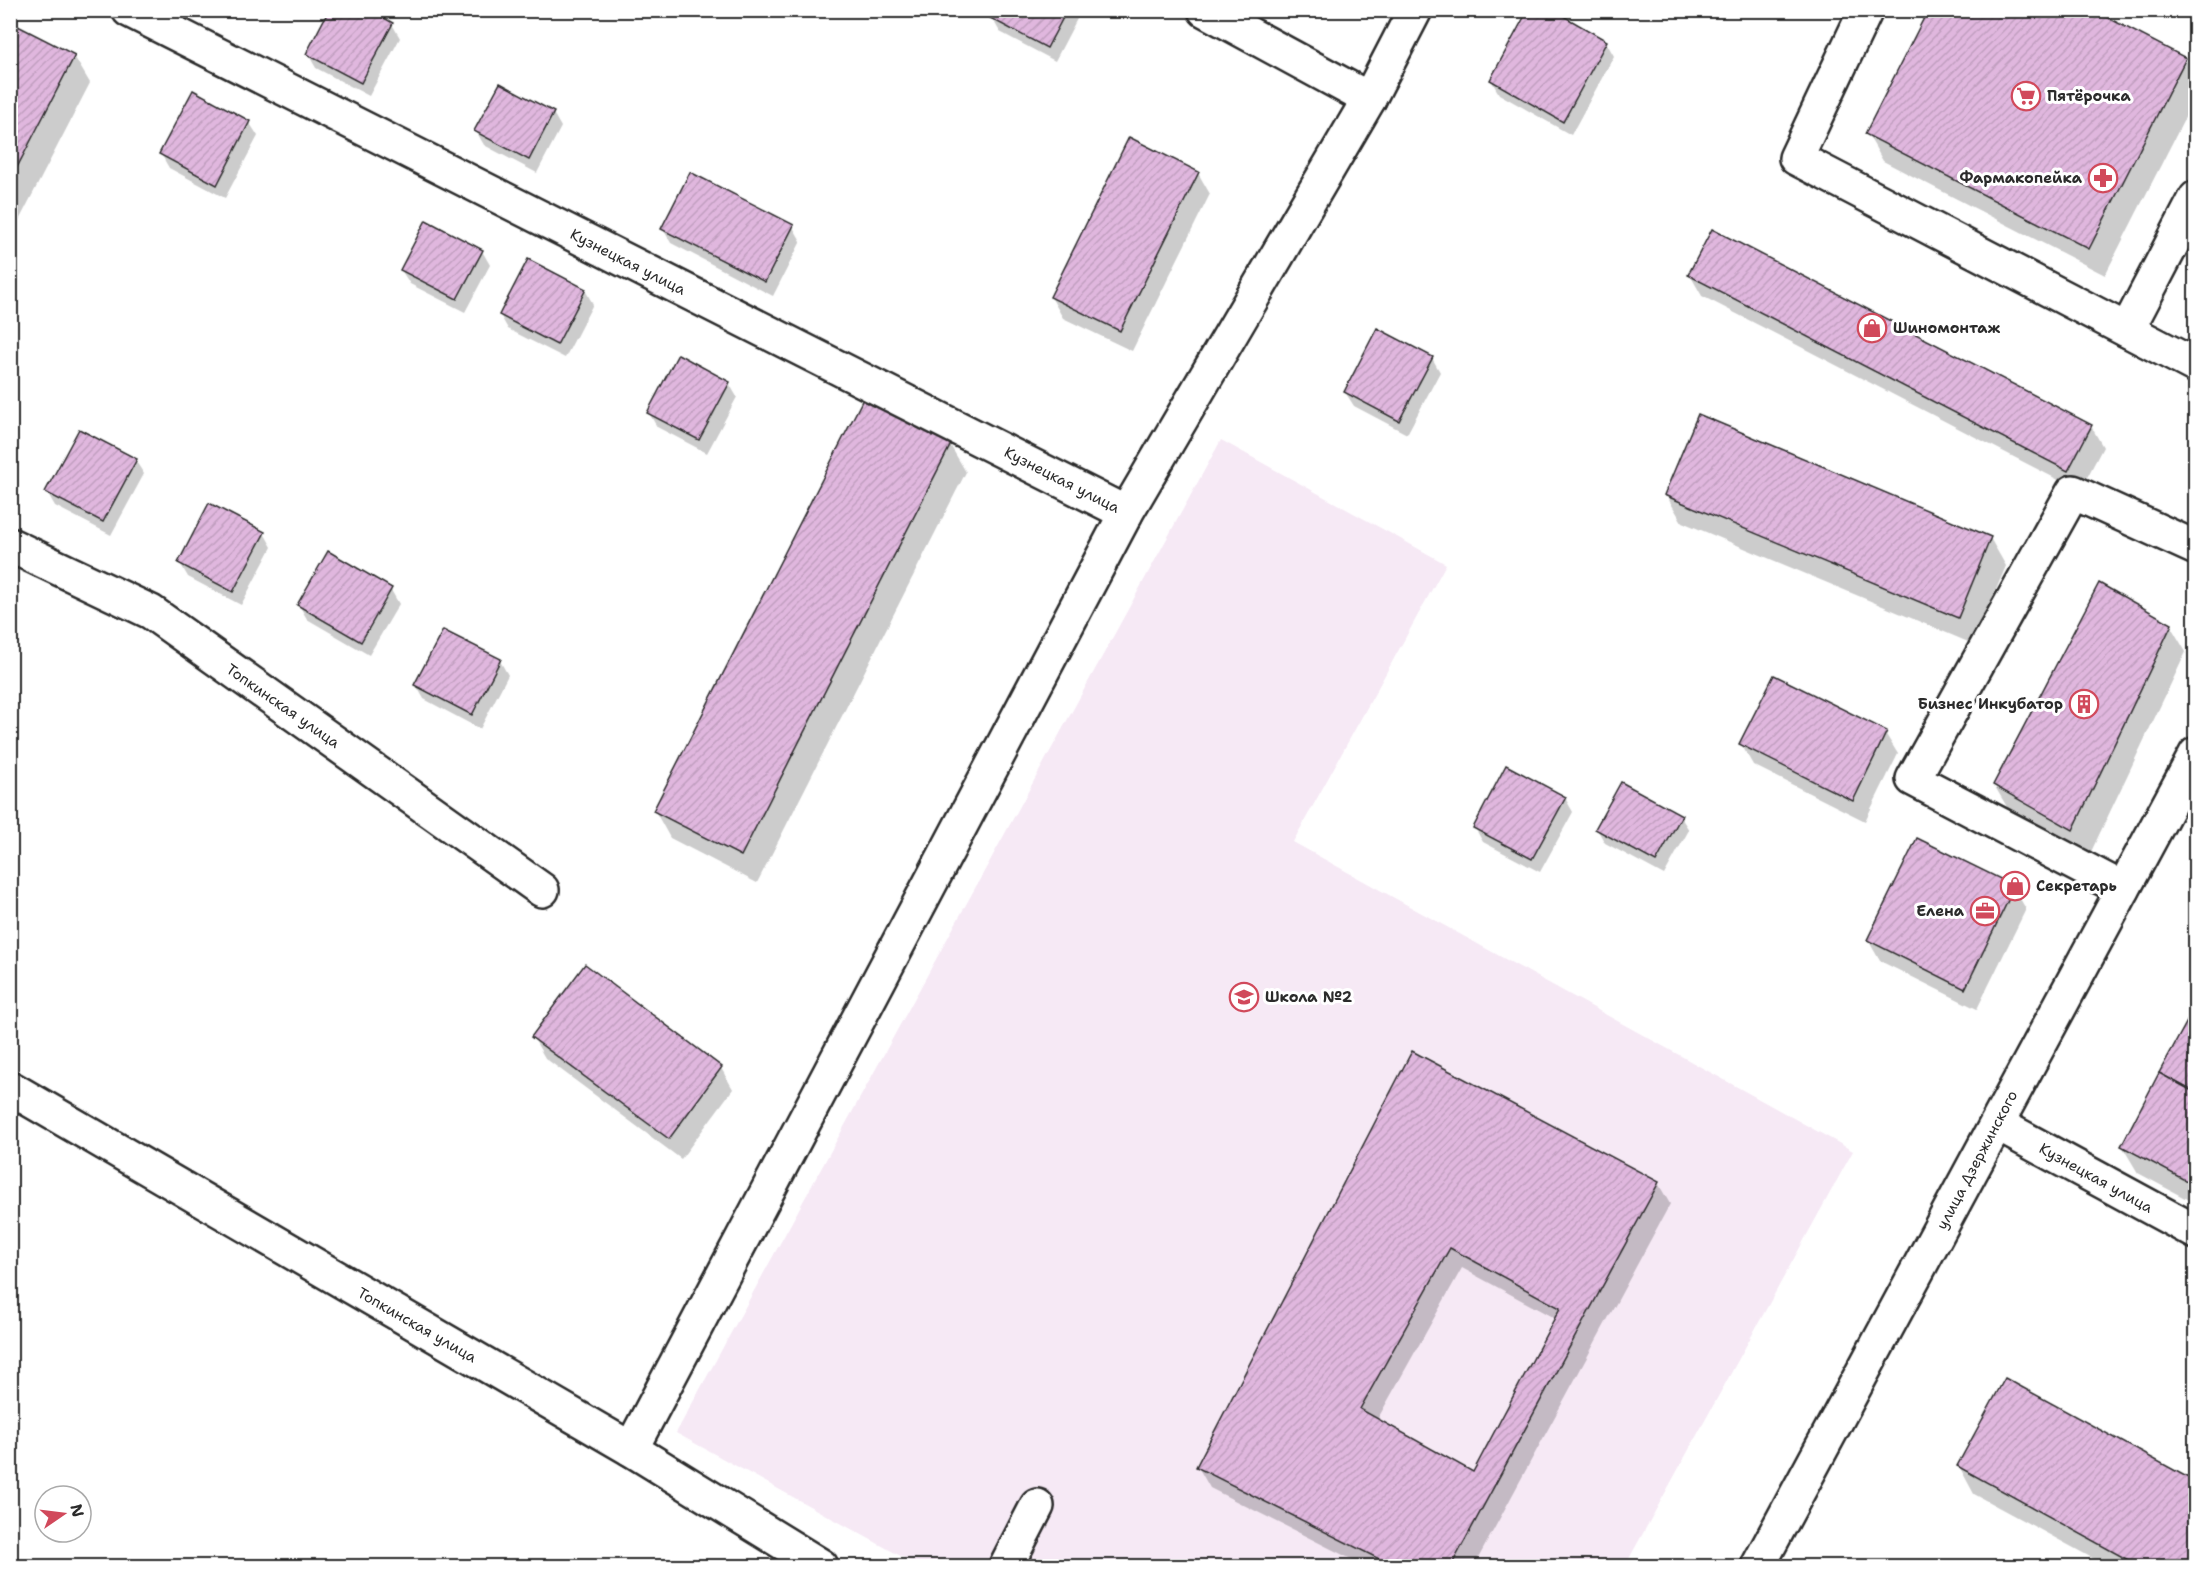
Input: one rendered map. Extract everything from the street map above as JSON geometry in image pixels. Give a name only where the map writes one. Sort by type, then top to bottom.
[{"type":"street","name":"Кузнецкая улица","points":[[129,10],[1126,513]]},
{"type":"street","points":[[1205,10],[1369,99]]},
{"type":"street","points":[[631,1449],[1126,513],[1369,99],[1415,10]]},
{"type":"street","points":[[1866,10],[1796,158],[2196,366]]},
{"type":"street","points":[[2127,330],[2196,198]]},
{"type":"street","points":[[2123,889],[1913,779],[2073,492],[2196,548]]},
{"type":"street","name":"Топкинская улица","points":[[10,545],[151,612],[543,890]]},
{"type":"street","name":"улица Дзержинского","points":[[1758,1566],[2196,754]]},
{"type":"street","name":"Топкинская улица","points":[[10,1088],[631,1449],[786,1558],[821,1566]]},
{"type":"street","name":"Кузнецкая улица","points":[[1997,1124],[2196,1232]]},
{"type":"street","points":[[1006,1566],[1037,1506]]},
{"type":"shaded area","name":"Школа №2","points":[[1221,440],[1446,564],[1293,842],[1853,1151],[1625,1566],[919,1566],[676,1433]]},
{"type":"building","points":[[329,10],[370,10],[393,23],[361,83],[306,54]]},
{"type":"building","points":[[994,10],[1067,10],[1047,48],[990,18]]},
{"type":"building","points":[[1528,10],[1553,10],[1607,41],[1563,122],[1490,80]]},
{"type":"building","name":"Пятёрочка","points":[[1928,10],[2093,10],[2186,58],[2089,249],[1865,134]]},
{"type":"building","points":[[10,22],[75,55],[10,181]]},
{"type":"building","points":[[500,83],[554,112],[529,160],[474,131]]},
{"type":"building","points":[[193,90],[250,121],[217,185],[159,154]]},
{"type":"building","points":[[1129,137],[1199,172],[1120,331],[1050,297]]},
{"type":"building","points":[[690,172],[794,225],[765,282],[661,229]]},
{"type":"building","points":[[426,220],[483,250],[457,299],[400,270]]},
{"type":"building","points":[[1712,229],[2092,425],[2068,471],[1688,275]]},
{"type":"building","points":[[528,259],[586,289],[557,345],[499,315]]},
{"type":"building","points":[[1377,328],[1433,357],[1399,421],[1344,392]]},
{"type":"building","points":[[678,354],[730,382],[699,440],[647,413]]},
{"type":"building","points":[[863,399],[951,444],[741,856],[653,811]]},
{"type":"building","points":[[1698,414],[1991,537],[1958,618],[1664,495]]},
{"type":"building","points":[[79,429],[137,459],[103,522],[45,492]]},
{"type":"building","points":[[209,503],[265,532],[233,592],[178,563]]},
{"type":"building","points":[[328,551],[392,588],[361,642],[297,605]]},
{"type":"building","name":"Бизнес Инкубатор","points":[[2099,583],[2172,624],[2073,830],[1993,785]]},
{"type":"building","points":[[443,630],[501,659],[472,715],[414,685]]},
{"type":"building","points":[[1774,675],[1887,731],[1853,801],[1739,744]]},
{"type":"building","points":[[1506,765],[1566,797],[1532,859],[1473,828]]},
{"type":"building","points":[[1621,782],[1682,815],[1656,862],[1595,829]]},
{"type":"building","points":[[1917,838],[2015,886],[1965,989],[1867,940]]},
{"type":"building","points":[[585,964],[722,1067],[669,1139],[531,1037]]},
{"type":"building","points":[[2196,1005],[2196,1093],[2159,1073]]},
{"type":"building","points":[[1412,1051],[1659,1182],[1451,1566],[1393,1566],[1196,1467]],"holes":[[[1450,1248],[1560,1308],[1473,1472],[1360,1409]]]},
{"type":"building","points":[[2159,1073],[2196,1093],[2196,1186],[2121,1146]]},
{"type":"building","points":[[2005,1378],[2196,1482],[2196,1566],[2139,1566],[1957,1466]]},
{"type":"place","name":"Пятёрочка","points":[[2026,96]]},
{"type":"place","name":"Фармакопейка","points":[[2103,178]]},
{"type":"place","name":"Шиномонтаж","points":[[1872,328]]},
{"type":"place","name":"Бизнес Инкубатор","points":[[2084,704]]},
{"type":"place","name":"Секретарь","points":[[2015,886]]},
{"type":"place","name":"Елена","points":[[1985,911]]},
{"type":"place","name":"Школа №2","points":[[1244,997]]}]
